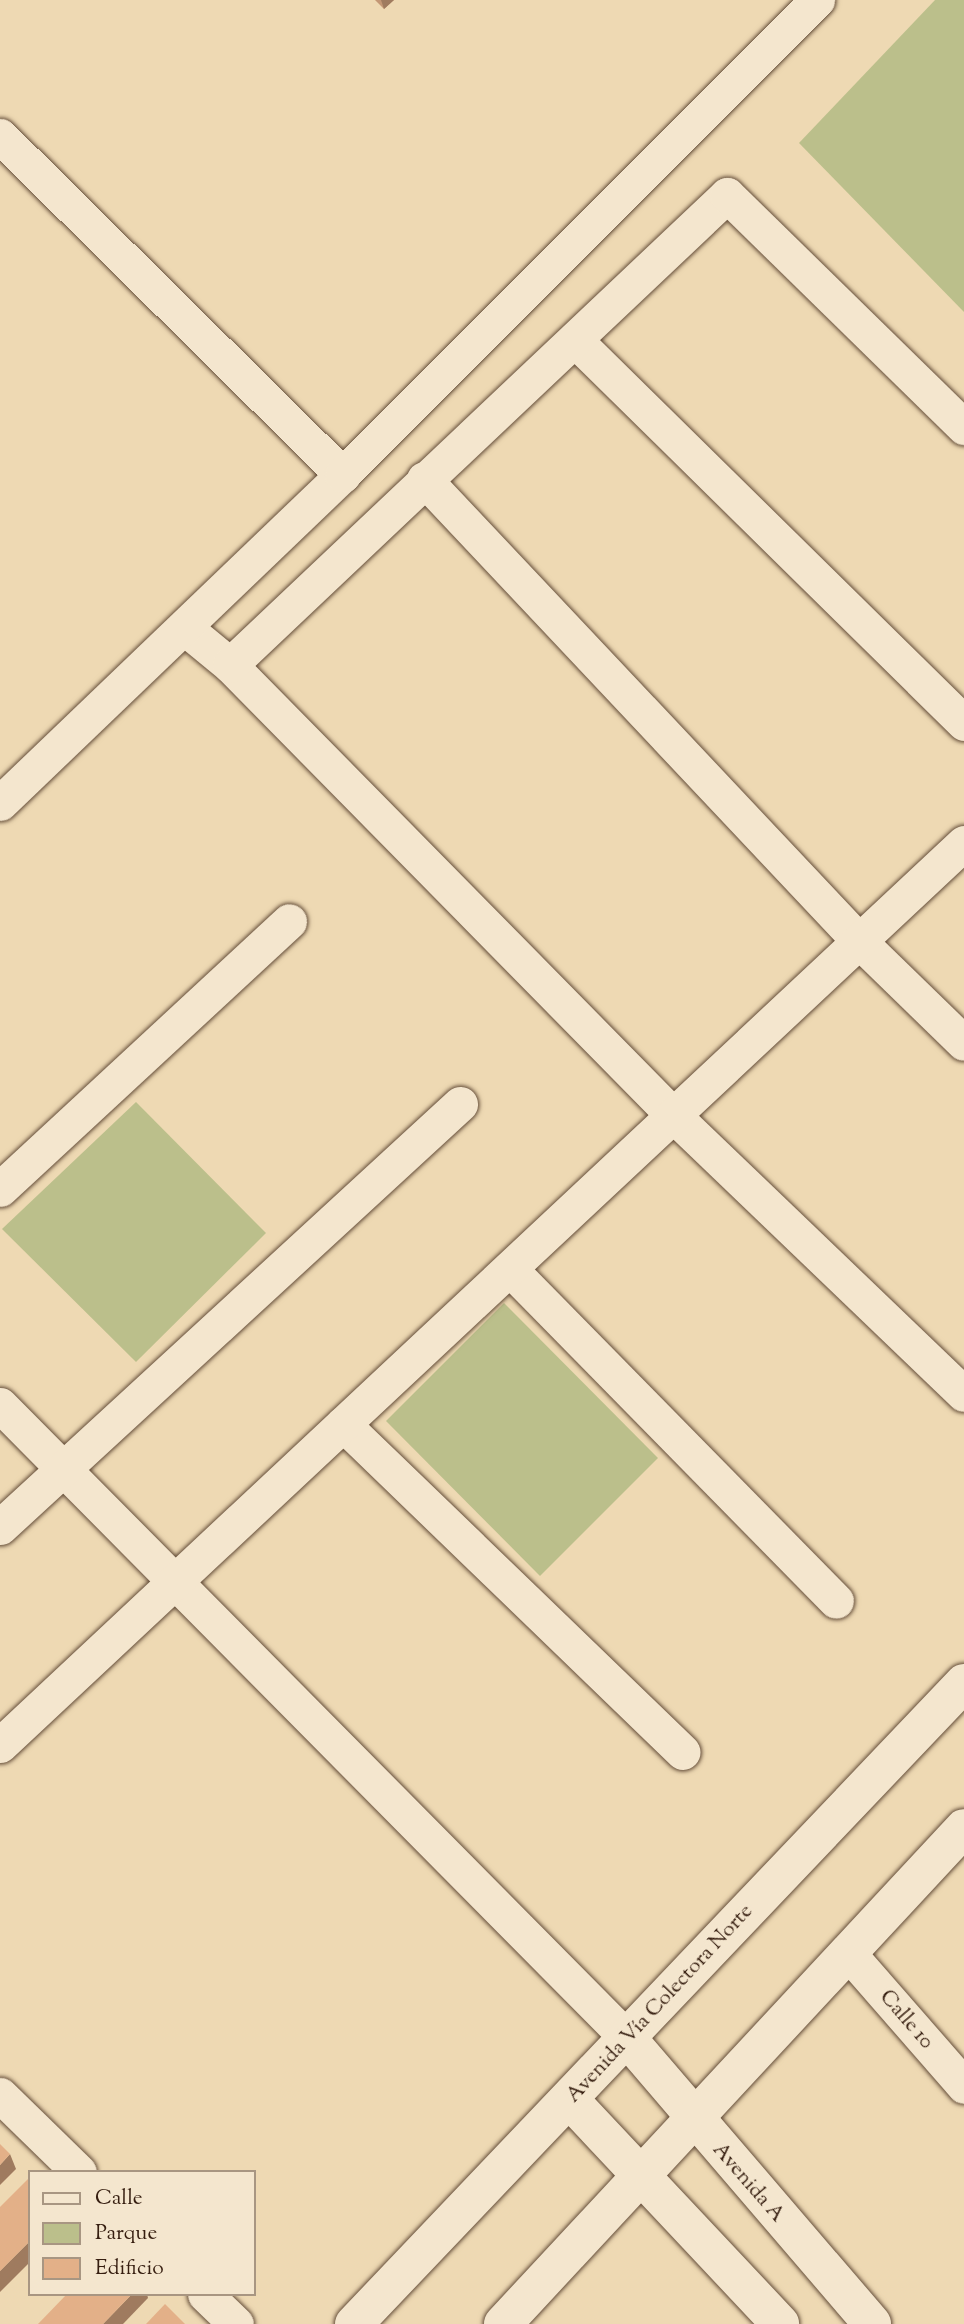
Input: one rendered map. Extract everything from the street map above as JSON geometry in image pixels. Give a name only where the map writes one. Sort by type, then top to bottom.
[{"type":"street","points":[[0,803],[342,475],[817,0]]},
{"type":"street","points":[[0,136],[342,475]]},
{"type":"street","points":[[230,665],[727,195],[964,427]]},
{"type":"street","points":[[575,340],[964,723]]},
{"type":"street","points":[[424,479],[859,941],[964,1043]]},
{"type":"street","points":[[185,628],[230,665],[673,1115],[964,1394]]},
{"type":"street","points":[[0,1745],[964,843]]},
{"type":"street","points":[[0,1189],[289,921]]},
{"type":"street","points":[[0,1527],[460,1104]]},
{"type":"street","points":[[510,1269],[836,1601]]},
{"type":"street","points":[[0,1405],[628,2039]]},
{"type":"street","points":[[343,1424],[682,1752]]},
{"type":"street","name":"Avenida Vía Colectora Norte","points":[[354,2324],[628,2039],[964,1682]]},
{"type":"street","points":[[503,2324],[964,1828]]},
{"type":"street","name":"Calle 10","points":[[849,1954],[964,2086]]},
{"type":"street","name":"Avenida A","points":[[628,2039],[692,2119],[872,2324]]},
{"type":"street","points":[[0,2095],[77,2170]]},
{"type":"street","points":[[570,2100],[643,2174],[780,2324]]},
{"type":"street","points":[[207,2296],[236,2324]]},
{"type":"green space","points":[[935,0],[964,0],[964,312],[799,143]]},
{"type":"green space","points":[[136,1102],[266,1233],[136,1362],[2,1229]]},
{"type":"green space","points":[[504,1303],[658,1458],[540,1576],[386,1421]]},
{"type":"building","points":[[0,2144],[10,2154],[0,2165]]},
{"type":"building","points":[[28,2179],[28,2243],[0,2271],[0,2207]]},
{"type":"building","points":[[65,2296],[130,2296],[103,2324],[38,2324]]},
{"type":"building","points":[[165,2304],[185,2324],[146,2324]]}]
